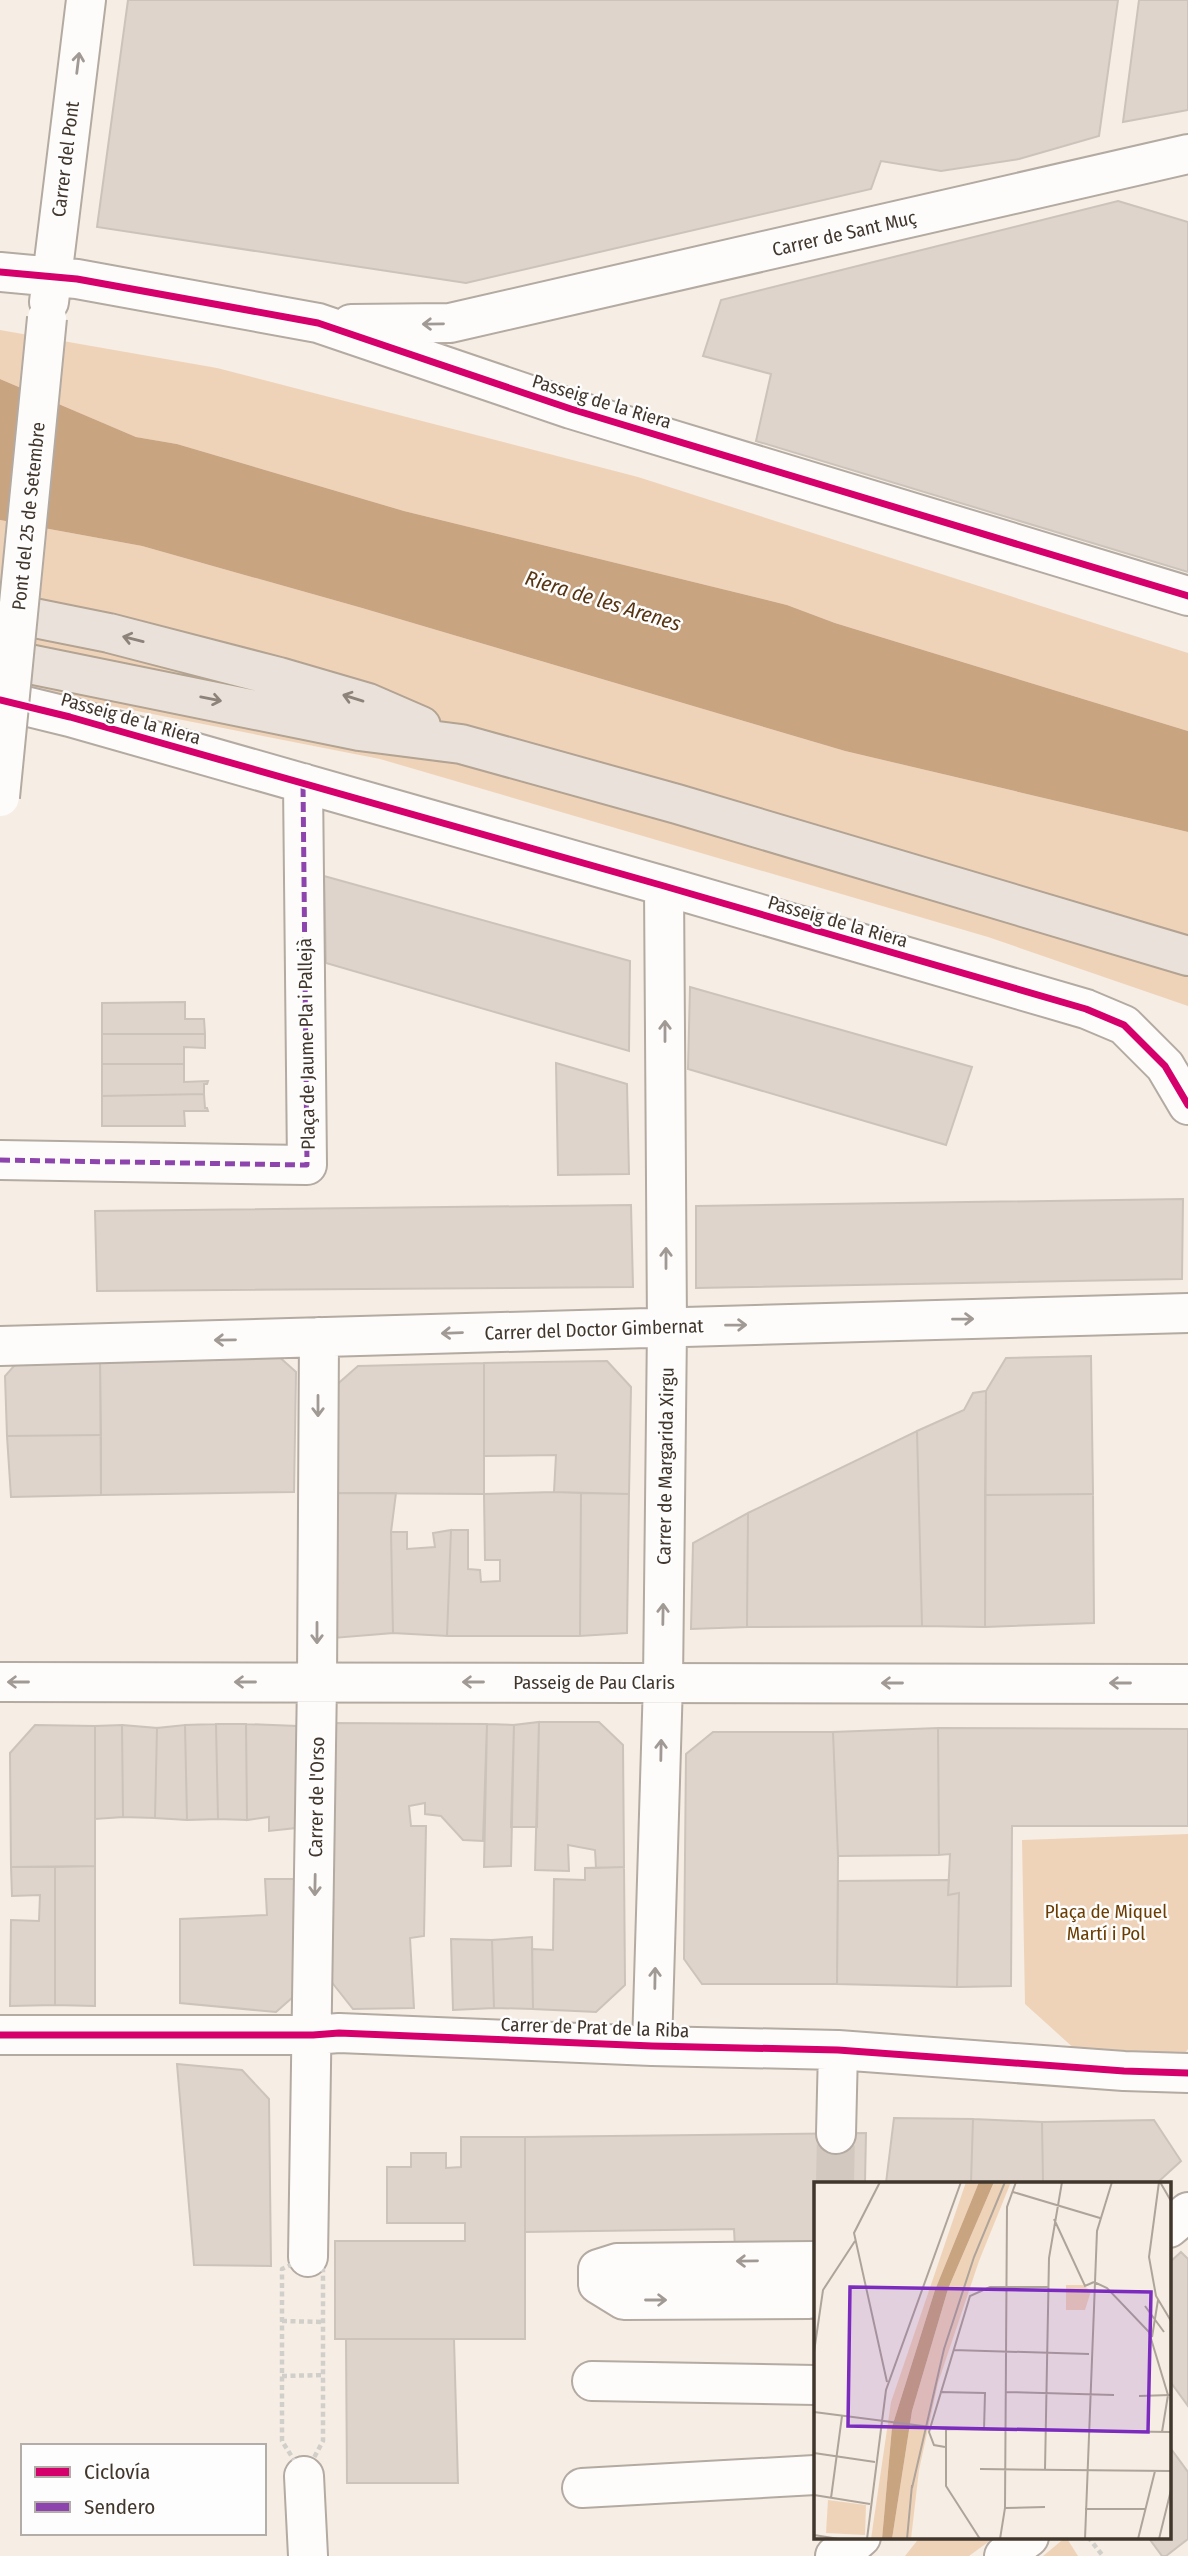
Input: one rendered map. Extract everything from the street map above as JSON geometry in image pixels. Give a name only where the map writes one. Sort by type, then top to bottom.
[{"type":"main road","points":[[0,611],[109,633],[279,677],[368,703],[461,744]]},
{"type":"main road","points":[[0,658],[359,731],[461,744],[677,803],[1188,956]]},
{"type":"street","name":"Carrer del Pont","points":[[47,318],[86,0]]},
{"type":"street","name":"Carrer de Sant Muç","points":[[318,323],[450,323],[1188,154]]},
{"type":"street","name":"Passeig de la Riera","points":[[0,272],[77,279],[318,323],[523,393],[1188,596]]},
{"type":"street","points":[[500,312],[484,342],[490,369],[523,393]]},
{"type":"street","name":"Pont del 25 de Setembre","points":[[0,797],[47,318]]},
{"type":"street","name":"Passeig de la Riera","points":[[0,699],[664,886],[1086,1009],[1124,1025],[1166,1066],[1188,1105]]},
{"type":"street","name":"Plaça de Jaume Pla i Pallejà","points":[[0,1160],[307,1165],[303,783]]},
{"type":"street","name":"Carrer de Margarida Xirgu","points":[[652,2046],[663,1682],[667,1327],[664,886]]},
{"type":"street","name":"Carrer del Doctor Gimbernat","points":[[0,1346],[1188,1313]]},
{"type":"street","name":"Carrer de l'Orso","points":[[305,2265],[313,2035],[319,1337]]},
{"type":"street","name":"Passeig de Pau Claris","points":[[0,1682],[1188,1684]]},
{"type":"street","name":"Carrer de Prat de la Riba","points":[[0,2035],[366,2034],[652,2046],[838,2050],[1124,2071],[1188,2073]]},
{"type":"street","points":[[836,2134],[838,2050]]},
{"type":"street","points":[[1170,2227],[1188,2211]]},
{"type":"street","points":[[814,2261],[617,2263],[598,2269],[598,2284],[624,2300],[809,2299],[814,2295]]},
{"type":"street","points":[[592,2381],[814,2385]]},
{"type":"street","points":[[582,2488],[814,2475]]},
{"type":"street","points":[[304,2476],[308,2556]]},
{"type":"street","points":[[835,2556],[860,2538]]},
{"type":"street","points":[[1004,2556],[1028,2538]]},
{"type":"path","points":[[282,2441],[282,2321],[305,2265]]},
{"type":"path","points":[[305,2265],[324,2322],[323,2441]]},
{"type":"path","points":[[282,2321],[324,2322]]},
{"type":"path","points":[[282,2376],[323,2375]]},
{"type":"path","points":[[1089,2538],[1103,2556]]},
{"type":"green space","points":[[0,330],[217,368],[638,477],[1188,653],[1188,731],[835,623],[787,605],[404,511],[177,444],[136,437],[0,379]]},
{"type":"green space","points":[[0,520],[142,546],[845,751],[1188,832],[1188,1006],[988,937],[380,759],[0,684]]},
{"type":"green space","name":"Plaça de Miquel Martí i Pol","points":[[1188,1834],[1188,2049],[1185,2053],[1077,2051],[1025,2004],[1022,1840]]},
{"type":"green space","points":[[919,2538],[994,2538],[969,2556],[905,2556]]},
{"type":"green space","points":[[1067,2538],[1078,2556],[1043,2556]]},
{"type":"water","name":"Riera de les Arenes","points":[[0,379],[136,437],[177,444],[404,511],[787,605],[835,623],[1188,731],[1188,832],[845,751],[142,546],[0,520]]},
{"type":"building","points":[[128,0],[1118,0],[1099,136],[1019,159],[941,171],[881,161],[871,189],[466,283],[97,227]]},
{"type":"building","points":[[1139,0],[1188,0],[1188,110],[1123,122]]},
{"type":"building","points":[[1118,201],[1188,222],[1188,572],[756,441],[771,374],[703,356],[721,300]]},
{"type":"building","points":[[324,876],[630,961],[629,1051],[326,963]]},
{"type":"building","points":[[690,987],[972,1067],[946,1145],[688,1069]]},
{"type":"building","points":[[185,1002],[185,1019],[204,1019],[205,1034],[102,1034],[102,1003]]},
{"type":"building","points":[[102,1034],[205,1034],[205,1048],[184,1047],[184,1064],[102,1064]]},
{"type":"building","points":[[556,1063],[627,1084],[629,1174],[558,1175]]},
{"type":"building","points":[[102,1064],[184,1064],[184,1082],[208,1081],[204,1084],[204,1094],[102,1096]]},
{"type":"building","points":[[204,1094],[205,1108],[208,1111],[184,1111],[185,1126],[102,1126],[102,1096]]},
{"type":"building","points":[[1183,1199],[1182,1279],[696,1288],[696,1206]]},
{"type":"building","points":[[631,1205],[633,1287],[97,1291],[95,1211]]},
{"type":"building","points":[[276,1354],[296,1372],[294,1492],[101,1495],[100,1358]]},
{"type":"building","points":[[1091,1356],[1093,1494],[985,1495],[986,1391],[1006,1358]]},
{"type":"building","points":[[22,1357],[100,1358],[101,1435],[7,1436],[5,1376]]},
{"type":"building","points":[[607,1361],[631,1387],[629,1494],[554,1492],[556,1455],[484,1456],[484,1363]]},
{"type":"building","points":[[484,1363],[484,1494],[336,1493],[333,1388],[358,1366]]},
{"type":"building","points":[[986,1391],[985,1627],[922,1626],[917,1431],[964,1410],[973,1393]]},
{"type":"building","points":[[917,1431],[922,1626],[747,1627],[748,1513]]},
{"type":"building","points":[[101,1435],[101,1495],[11,1497],[7,1436]]},
{"type":"building","points":[[336,1493],[396,1493],[391,1532],[393,1633],[333,1638]]},
{"type":"building","points":[[581,1493],[580,1636],[447,1636],[451,1530],[468,1530],[468,1569],[480,1570],[481,1582],[500,1581],[500,1560],[485,1560],[484,1494]]},
{"type":"building","points":[[581,1493],[629,1494],[627,1633],[580,1636]]},
{"type":"building","points":[[1093,1494],[1094,1623],[985,1627],[985,1495]]},
{"type":"building","points":[[748,1513],[747,1627],[691,1629],[693,1543]]},
{"type":"building","points":[[451,1530],[447,1636],[393,1633],[391,1532],[407,1532],[407,1549],[435,1547],[433,1533]]},
{"type":"building","points":[[539,1722],[537,1827],[511,1827],[514,1725]]},
{"type":"building","points":[[539,1722],[599,1722],[623,1745],[624,1867],[596,1868],[595,1850],[568,1845],[569,1871],[535,1870]]},
{"type":"building","points":[[332,1723],[487,1724],[483,1841],[463,1840],[441,1816],[425,1814],[425,1803],[409,1806],[411,1826],[426,1826],[424,1936],[410,1938],[414,2008],[353,2009],[330,1980]]},
{"type":"building","points":[[216,1724],[218,1819],[187,1820],[185,1725]]},
{"type":"building","points":[[216,1724],[246,1724],[247,1820],[218,1819]]},
{"type":"building","points":[[246,1724],[297,1726],[296,1828],[269,1831],[269,1817],[247,1820]]},
{"type":"building","points":[[487,1724],[514,1725],[511,1866],[484,1867]]},
{"type":"building","points":[[35,1725],[95,1726],[95,1866],[11,1867],[10,1753]]},
{"type":"building","points":[[122,1725],[123,1817],[95,1819],[95,1726]]},
{"type":"building","points":[[122,1725],[157,1728],[155,1818],[123,1817]]},
{"type":"building","points":[[185,1725],[187,1820],[155,1818],[157,1728]]},
{"type":"building","points":[[938,1728],[1188,1729],[1188,1826],[1012,1826],[1011,1986],[957,1987],[959,1893],[948,1895],[950,1854],[939,1855]]},
{"type":"building","points":[[938,1728],[939,1855],[838,1856],[833,1732]]},
{"type":"building","points":[[713,1732],[833,1732],[838,1856],[837,1984],[702,1984],[684,1959],[686,1754]]},
{"type":"building","points":[[95,1866],[95,2006],[55,2005],[55,1867]]},
{"type":"building","points":[[11,1867],[55,1867],[55,2005],[10,2006],[11,1920],[39,1921],[40,1895],[12,1896]]},
{"type":"building","points":[[624,1867],[625,1985],[596,2012],[533,2009],[532,1949],[553,1950],[554,1879],[585,1880],[585,1868]]},
{"type":"building","points":[[265,1879],[294,1879],[293,1997],[276,2012],[180,2003],[180,1919],[267,1915]]},
{"type":"building","points":[[949,1880],[948,1895],[959,1893],[957,1987],[837,1984],[838,1881]]},
{"type":"building","points":[[532,1937],[533,2009],[494,2008],[492,1940]]},
{"type":"building","points":[[451,1939],[492,1940],[494,2008],[453,2010]]},
{"type":"building","points":[[177,2064],[242,2070],[269,2099],[271,2266],[194,2265]]},
{"type":"building","points":[[894,2118],[973,2119],[971,2182],[886,2182]]},
{"type":"building","points":[[973,2119],[1042,2122],[1043,2182],[971,2182]]},
{"type":"building","points":[[1154,2120],[1181,2161],[1158,2182],[1043,2182],[1042,2122]]},
{"type":"building","points":[[866,2133],[865,2182],[814,2182],[814,2251],[735,2248],[734,2229],[525,2232],[525,2137]]},
{"type":"building","points":[[461,2137],[525,2137],[525,2339],[335,2339],[335,2241],[465,2241],[465,2223],[387,2223],[387,2167],[411,2167],[411,2153],[446,2153],[446,2168],[461,2167]]},
{"type":"building","points":[[1181,2252],[1188,2259],[1188,2406],[1170,2381],[1170,2262]]},
{"type":"building","points":[[346,2339],[454,2339],[458,2483],[347,2483]]},
{"type":"building","points":[[1170,2447],[1188,2472],[1188,2539],[1166,2556],[1162,2556],[1149,2538],[1170,2538]]},
{"type":"tunnel","points":[[835,2182],[836,2134]]},
{"type":"marked path","points":[[0,1160],[307,1165],[303,783]]},
{"type":"cycle path","points":[[0,272],[77,279],[318,323],[571,409],[1188,596]]},
{"type":"cycle path","points":[[0,700],[70,717],[664,886],[1086,1009],[1124,1025],[1165,1066],[1188,1105]]},
{"type":"cycle path","points":[[0,2035],[339,2033],[652,2046],[838,2050],[1124,2071],[1188,2073]]}]
